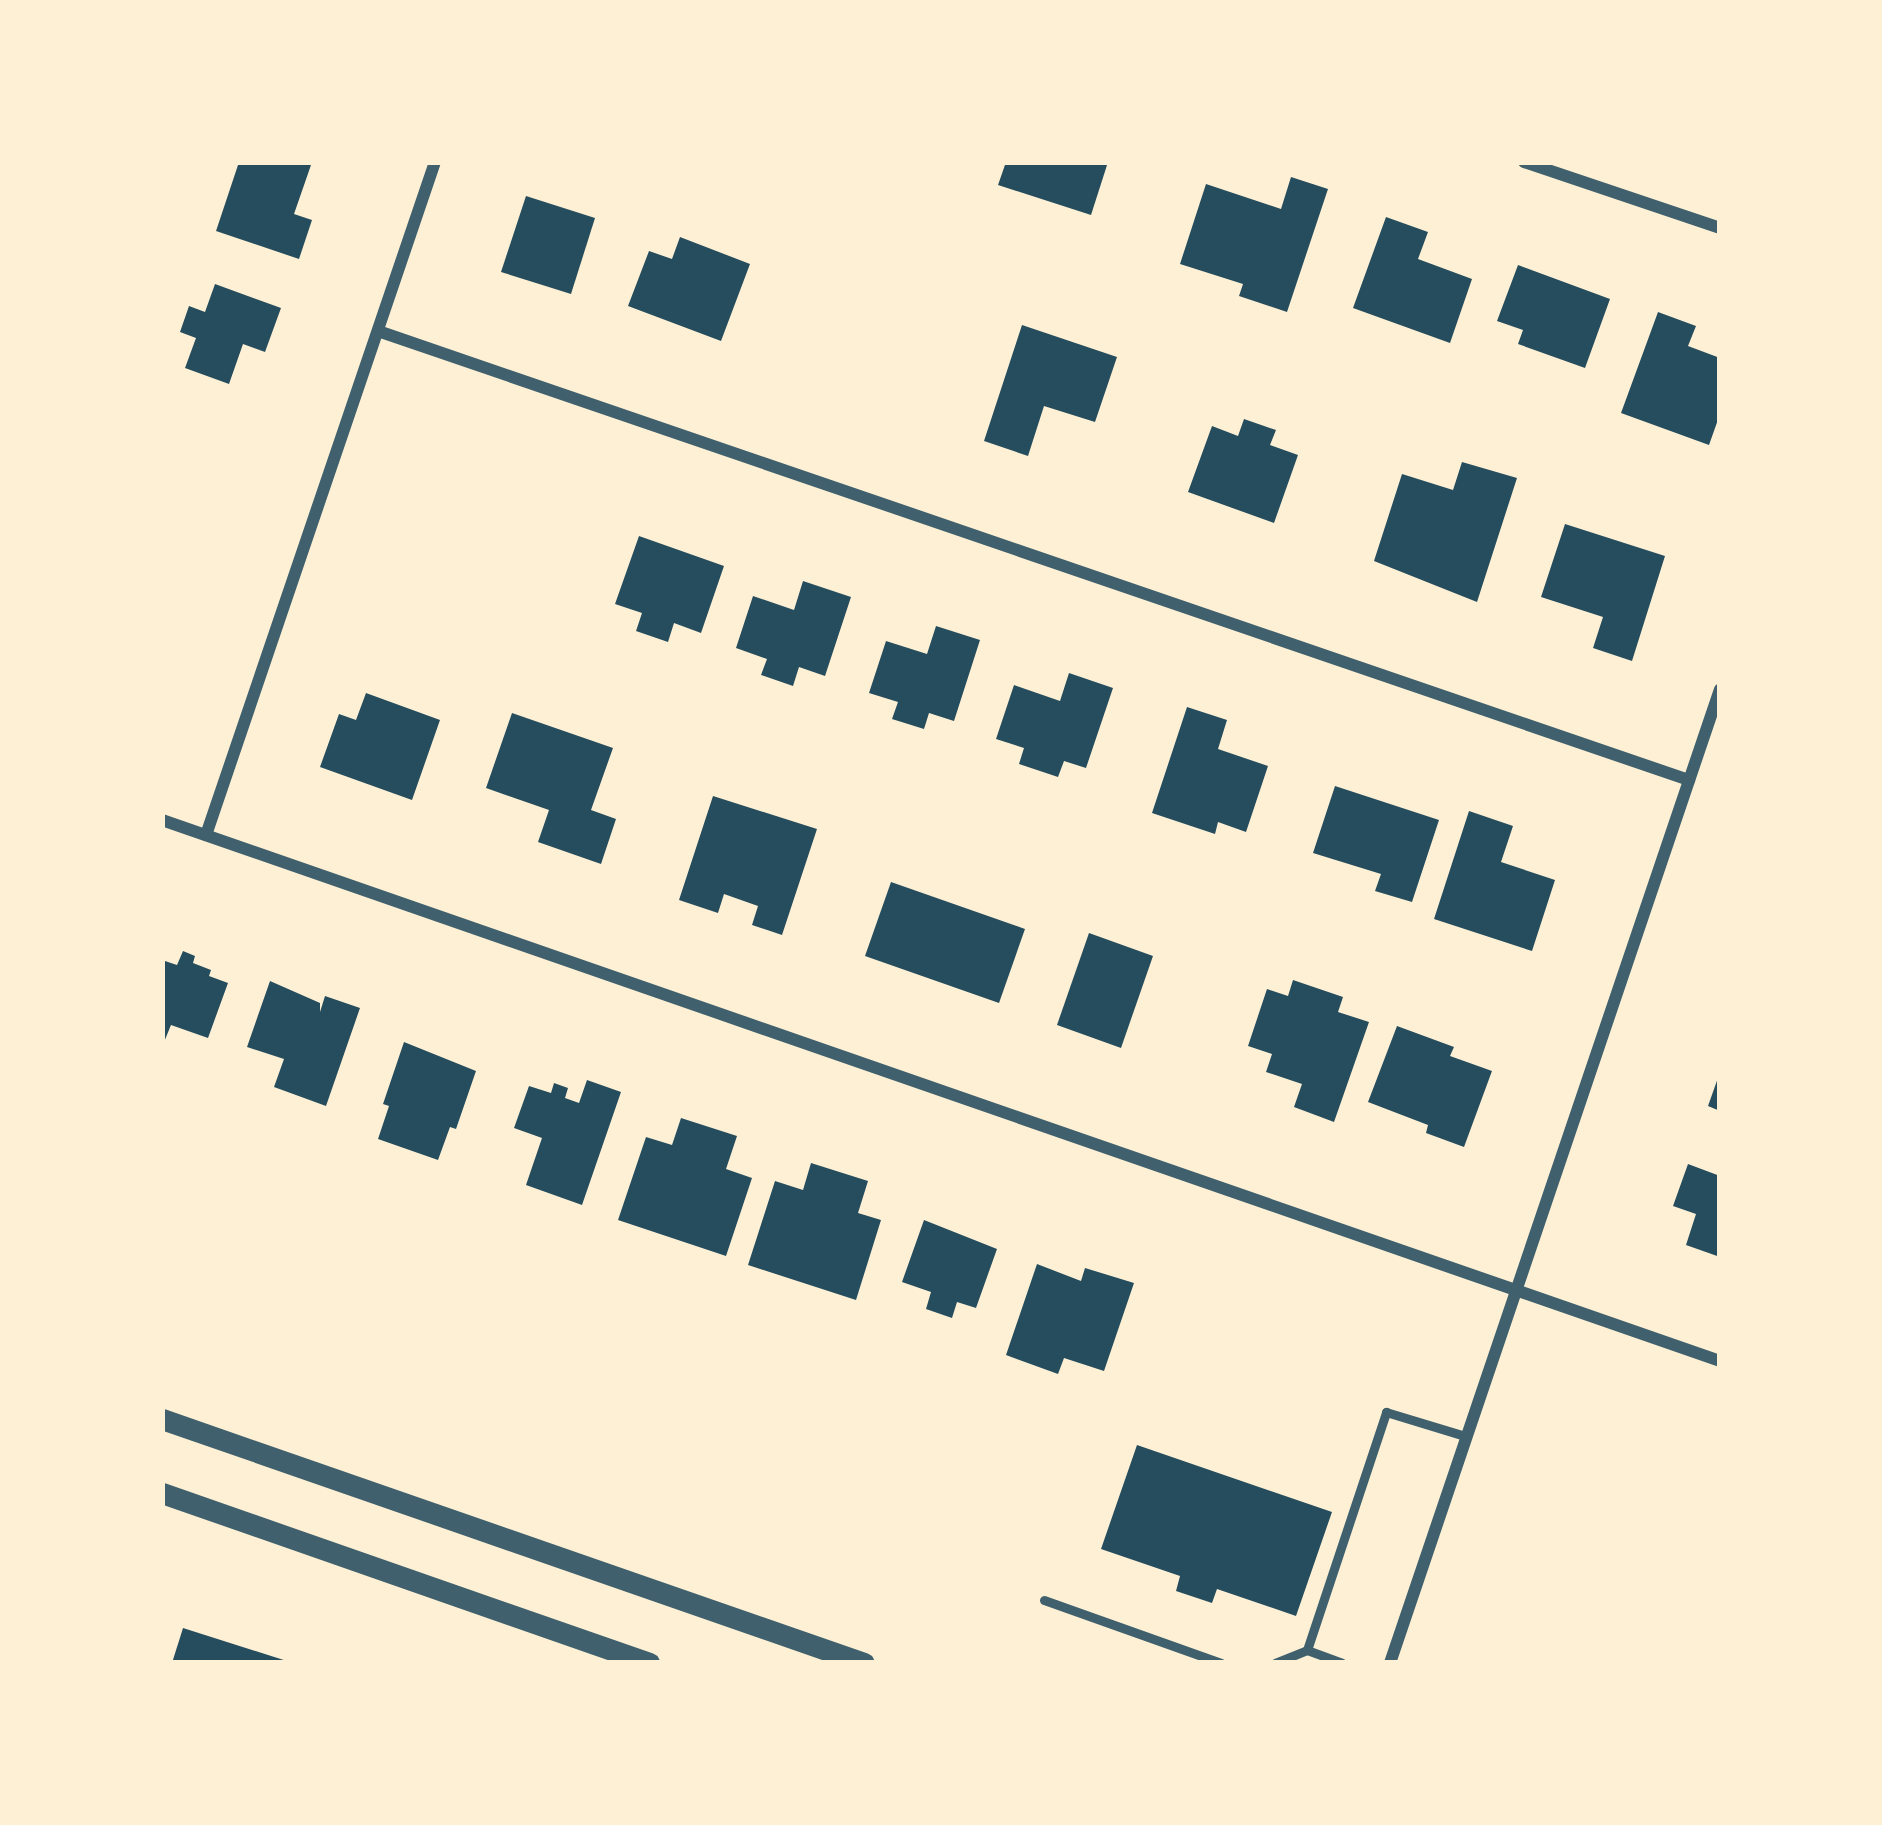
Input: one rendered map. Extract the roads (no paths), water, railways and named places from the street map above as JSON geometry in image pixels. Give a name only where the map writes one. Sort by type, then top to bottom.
[{"type":"street","points":[[206,835],[435,162]]},
{"type":"street","points":[[1524,162],[1720,228]]},
{"type":"street","points":[[378,331],[1281,645],[1689,780]]},
{"type":"street","points":[[1390,1663],[1720,689]]},
{"type":"street","points":[[162,820],[1720,1361]]},
{"type":"street","points":[[162,1419],[864,1663]]},
{"type":"street","points":[[162,1493],[649,1663]]},
{"type":"lane","points":[[1307,1650],[1386,1412],[1466,1436]]},
{"type":"lane","points":[[1044,1600],[1221,1663]]},
{"type":"lane","points":[[1275,1663],[1307,1650],[1342,1663]]}]
